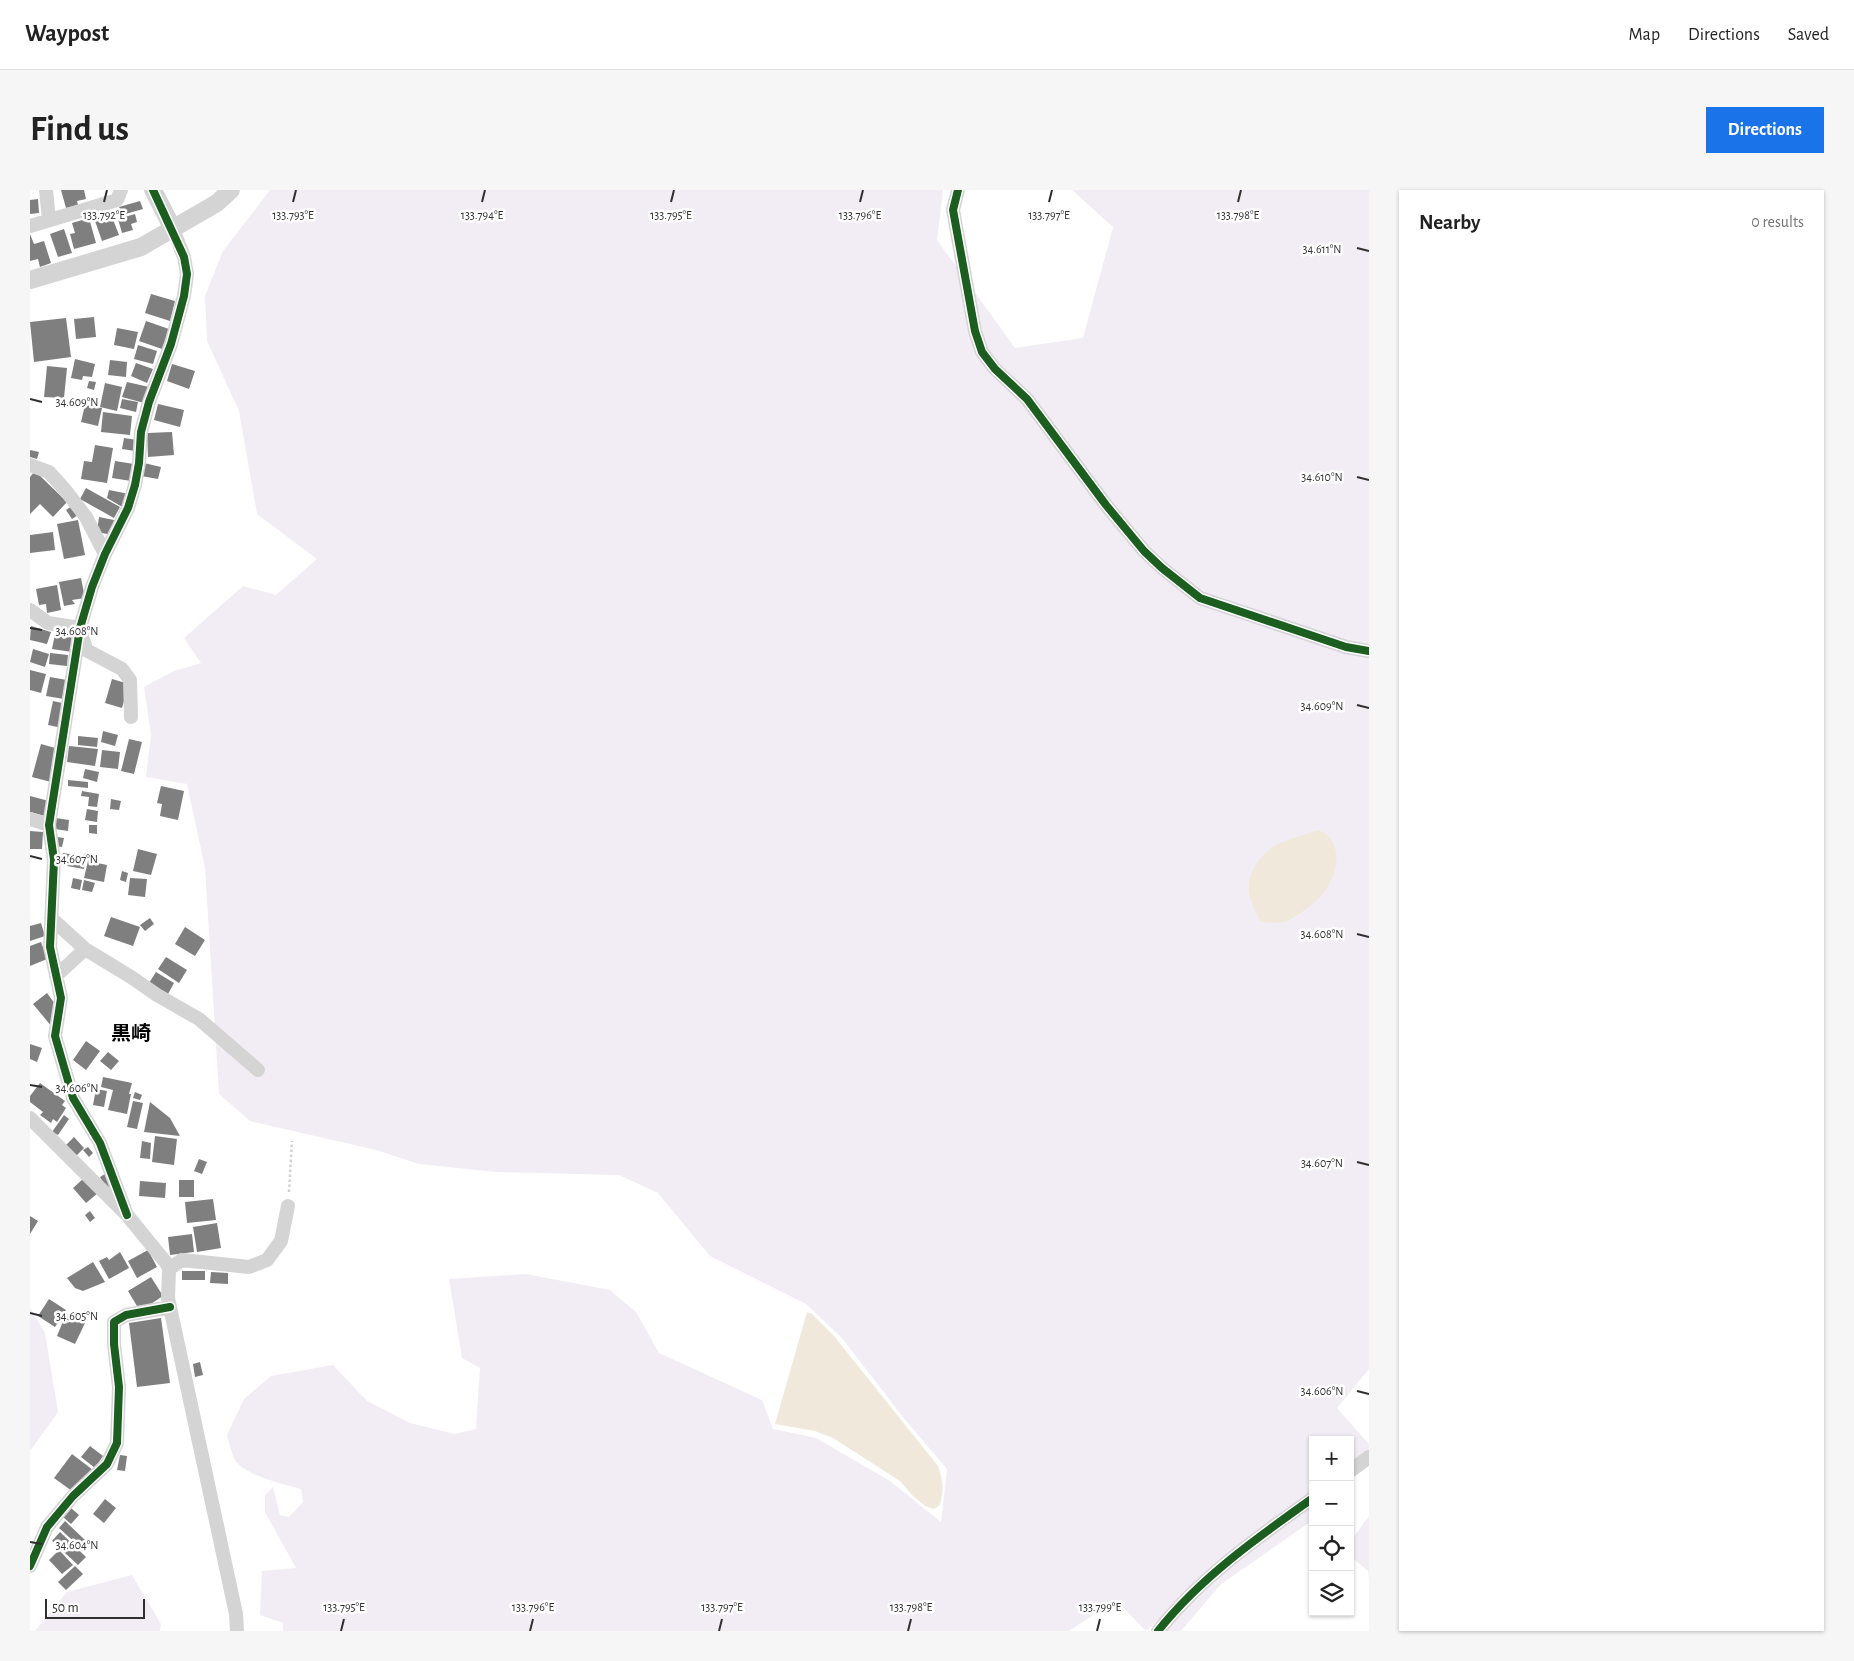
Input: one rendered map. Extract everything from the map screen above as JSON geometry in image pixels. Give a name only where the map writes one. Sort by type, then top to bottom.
[{"type":"street","points":[[46,190],[49,220]]},
{"type":"street","points":[[30,226],[117,200],[122,190]]},
{"type":"street","points":[[127,1215],[100,1143],[73,1098],[55,1036],[60,998],[50,947],[54,860],[49,825],[80,628],[92,587],[130,501],[136,478],[142,432],[149,402],[171,344],[184,296],[187,274],[184,257],[173,229],[153,190]]},
{"type":"street","points":[[30,280],[141,247],[217,203],[231,190]]},
{"type":"street","points":[[958,190],[953,210],[975,331],[982,352],[995,369],[1027,399],[1106,505],[1144,551],[1200,598],[1346,646],[1369,651]]},
{"type":"street","points":[[30,464],[49,472],[66,491],[86,517],[105,554]]},
{"type":"street","points":[[30,610],[48,623],[80,628]]},
{"type":"street","points":[[80,628],[86,650],[122,669],[130,680],[131,717]]},
{"type":"street","points":[[30,819],[49,825]]},
{"type":"street","points":[[51,918],[85,949],[131,977],[157,996],[199,1019],[258,1070]]},
{"type":"street","points":[[56,976],[85,949]]},
{"type":"street","points":[[30,1118],[127,1215],[167,1264],[168,1298],[236,1614],[237,1631]]},
{"type":"street","points":[[168,1268],[182,1260],[249,1267],[267,1260],[281,1241],[288,1206]]},
{"type":"street","points":[[30,1566],[47,1527],[73,1496],[107,1464],[117,1443],[119,1387],[114,1344],[114,1322],[126,1315],[170,1307]]},
{"type":"street","points":[[1354,1468],[1369,1457]]},
{"type":"street","points":[[1158,1631],[1175,1609],[1253,1540],[1309,1501]]},
{"type":"path","points":[[288,1206],[292,1141]]},
{"type":"shaded area","points":[[270,190],[943,190],[937,240],[1015,348],[1083,338],[1113,227],[1072,190],[1369,190],[1369,1369],[1337,1408],[1369,1444],[1369,1452],[1354,1462],[1354,1436],[1309,1436],[1309,1495],[1242,1542],[1146,1631],[1116,1600],[1069,1631],[283,1631],[283,1623],[260,1615],[262,1571],[296,1568],[265,1512],[265,1495],[273,1487],[280,1515],[289,1517],[303,1502],[301,1489],[254,1474],[238,1464],[234,1458],[227,1435],[244,1399],[271,1376],[333,1365],[367,1401],[410,1423],[455,1434],[476,1429],[480,1368],[462,1358],[449,1279],[526,1274],[610,1290],[636,1312],[659,1353],[762,1400],[773,1429],[816,1438],[890,1481],[941,1522],[947,1469],[906,1421],[842,1338],[806,1304],[710,1256],[658,1193],[619,1175],[496,1172],[419,1164],[376,1150],[250,1121],[219,1094],[205,868],[187,784],[146,777],[151,735],[144,687],[174,671],[201,663],[184,638],[243,586],[276,595],[317,559],[257,514],[239,411],[207,341],[205,296],[223,251]]},
{"type":"shaded area","points":[[1318,830],[1332,841],[1335,849],[1336,867],[1329,885],[1316,901],[1295,917],[1281,923],[1261,922],[1253,907],[1249,892],[1250,877],[1253,869],[1263,855],[1274,846]]},
{"type":"shaded area","points":[[30,1308],[45,1333],[58,1412],[30,1451]]},
{"type":"shaded area","points":[[807,1312],[812,1314],[834,1336],[938,1466],[943,1486],[939,1506],[934,1509],[925,1506],[900,1481],[833,1438],[815,1431],[775,1424]]},
{"type":"shaded area","points":[[1309,1508],[1309,1523],[1220,1585],[1181,1631],[1165,1631],[1174,1619],[1255,1546]]},
{"type":"shaded area","points":[[1369,1516],[1369,1579],[1368,1571],[1354,1559],[1354,1537]]},
{"type":"shaded area","points":[[132,1575],[161,1624],[160,1631],[35,1631],[67,1592]]},
{"type":"building","points":[[61,190],[84,190],[86,199],[77,201],[78,205],[66,208]]},
{"type":"building","points":[[38,199],[39,213],[30,214],[30,200]]},
{"type":"building","points":[[140,201],[143,209],[122,215],[119,207]]},
{"type":"building","points":[[110,212],[119,235],[102,241],[94,218]]},
{"type":"building","points":[[135,214],[137,222],[131,224],[133,230],[122,233],[118,219]]},
{"type":"building","points":[[89,218],[96,243],[74,249],[70,234],[75,233],[72,223]]},
{"type":"building","points":[[64,229],[72,253],[58,257],[50,234]]},
{"type":"building","points":[[30,234],[34,244],[44,241],[51,263],[40,267],[38,259],[30,261]]},
{"type":"building","points":[[151,294],[175,301],[170,321],[145,313]]},
{"type":"building","points":[[94,317],[96,337],[76,339],[74,319]]},
{"type":"building","points":[[66,318],[71,357],[34,362],[30,322]]},
{"type":"building","points":[[146,321],[169,329],[162,349],[139,341]]},
{"type":"building","points":[[117,328],[138,332],[134,349],[114,345]]},
{"type":"building","points":[[138,345],[157,351],[153,364],[134,359]]},
{"type":"building","points":[[75,359],[95,364],[92,377],[83,376],[82,380],[71,378]]},
{"type":"building","points":[[110,360],[127,362],[126,377],[108,375]]},
{"type":"building","points":[[136,363],[153,369],[147,383],[131,376]]},
{"type":"building","points":[[172,364],[195,371],[189,389],[167,381]]},
{"type":"building","points":[[47,366],[67,368],[64,398],[44,397]]},
{"type":"building","points":[[89,381],[96,382],[94,390],[87,388]]},
{"type":"building","points":[[127,382],[149,387],[144,403],[122,397]]},
{"type":"building","points":[[105,383],[122,387],[117,411],[100,407]]},
{"type":"building","points":[[122,399],[138,402],[136,412],[120,408]]},
{"type":"building","points":[[158,404],[184,410],[180,427],[154,420]]},
{"type":"building","points":[[85,405],[102,408],[98,426],[81,422]]},
{"type":"building","points":[[103,412],[132,416],[130,435],[101,432]]},
{"type":"building","points":[[172,432],[174,455],[148,457],[147,433]]},
{"type":"building","points":[[124,438],[137,440],[135,451],[122,449]]},
{"type":"building","points":[[95,445],[113,448],[107,483],[81,479],[84,461],[92,462]]},
{"type":"building","points":[[30,450],[39,452],[37,459],[30,457]]},
{"type":"building","points":[[115,461],[134,464],[131,481],[112,478]]},
{"type":"building","points":[[144,463],[161,467],[158,479],[141,476]]},
{"type":"building","points":[[35,471],[67,502],[53,517],[40,504],[30,514],[30,477]]},
{"type":"building","points":[[86,488],[120,507],[114,518],[80,499]]},
{"type":"building","points":[[109,490],[129,494],[124,508],[107,498]]},
{"type":"building","points":[[72,506],[78,515],[72,519],[66,510]]},
{"type":"building","points":[[99,517],[114,520],[112,535],[97,532]]},
{"type":"building","points":[[78,520],[85,555],[64,559],[57,524]]},
{"type":"building","points":[[53,532],[55,550],[30,553],[30,535]]},
{"type":"building","points":[[81,578],[85,598],[72,600],[75,604],[64,606],[59,582]]},
{"type":"building","points":[[57,585],[61,610],[47,613],[46,604],[39,605],[36,589]]},
{"type":"building","points":[[31,626],[51,632],[47,644],[30,640]]},
{"type":"building","points":[[55,634],[74,638],[72,652],[52,649]]},
{"type":"building","points":[[33,649],[49,654],[45,667],[30,662]]},
{"type":"building","points":[[50,653],[68,655],[67,666],[49,664]]},
{"type":"building","points":[[30,670],[46,674],[41,693],[30,690]]},
{"type":"building","points":[[50,677],[67,680],[64,699],[46,696]]},
{"type":"building","points":[[112,679],[129,684],[122,708],[105,703]]},
{"type":"building","points":[[53,701],[67,704],[62,728],[48,725]]},
{"type":"building","points":[[103,731],[118,735],[115,746],[101,742]]},
{"type":"building","points":[[78,736],[98,738],[97,747],[78,745]]},
{"type":"building","points":[[129,739],[142,742],[134,774],[121,771]]},
{"type":"building","points":[[41,744],[59,749],[51,782],[32,777]]},
{"type":"building","points":[[69,746],[98,749],[95,766],[67,762]]},
{"type":"building","points":[[102,750],[120,752],[118,769],[100,767]]},
{"type":"building","points":[[85,769],[99,772],[97,782],[83,778]]},
{"type":"building","points":[[68,780],[88,782],[88,788],[68,786]]},
{"type":"building","points":[[161,786],[184,791],[178,820],[160,816],[162,804],[157,803]]},
{"type":"building","points":[[82,791],[99,794],[97,807],[88,806],[89,797],[81,796]]},
{"type":"building","points":[[30,796],[49,801],[45,816],[30,812]]},
{"type":"building","points":[[111,799],[121,801],[119,810],[110,809]]},
{"type":"building","points":[[87,809],[98,811],[97,822],[85,820]]},
{"type":"building","points":[[56,818],[69,820],[68,831],[55,829]]},
{"type":"building","points":[[89,825],[97,825],[97,834],[89,833]]},
{"type":"building","points":[[30,831],[43,832],[42,849],[30,849]]},
{"type":"building","points":[[57,837],[64,838],[62,847],[55,846]]},
{"type":"building","points":[[138,849],[157,854],[151,875],[133,871]]},
{"type":"building","points":[[63,853],[86,857],[84,869],[61,865]]},
{"type":"building","points":[[88,861],[107,865],[104,882],[84,878]]},
{"type":"building","points":[[122,871],[128,873],[126,882],[120,880]]},
{"type":"building","points":[[73,878],[82,880],[80,890],[71,888]]},
{"type":"building","points":[[130,878],[147,879],[145,897],[128,895]]},
{"type":"building","points":[[84,880],[95,883],[92,892],[82,890]]},
{"type":"building","points":[[111,917],[140,927],[133,946],[104,936]]},
{"type":"building","points":[[150,918],[154,924],[145,931],[140,925]]},
{"type":"building","points":[[41,923],[45,936],[30,941],[30,926]]},
{"type":"building","points":[[185,927],[205,940],[195,956],[175,944]]},
{"type":"building","points":[[41,942],[47,959],[30,966],[30,946]]},
{"type":"building","points":[[166,957],[187,970],[179,983],[158,969]]},
{"type":"building","points":[[156,972],[174,983],[168,994],[149,983]]},
{"type":"building","points":[[47,993],[55,1004],[52,1027],[33,1004]]},
{"type":"building","points":[[86,1041],[100,1051],[86,1070],[73,1060]]},
{"type":"building","points":[[30,1044],[42,1048],[37,1062],[30,1059]]},
{"type":"building","points":[[108,1052],[119,1061],[111,1070],[100,1061]]},
{"type":"building","points":[[103,1077],[132,1083],[127,1114],[108,1110],[113,1090],[101,1087]]},
{"type":"building","points":[[40,1083],[65,1101],[62,1105],[66,1108],[57,1122],[53,1119],[51,1123],[40,1115],[43,1112],[30,1102],[30,1096]]},
{"type":"building","points":[[96,1089],[107,1091],[104,1107],[93,1105]]},
{"type":"building","points":[[135,1092],[142,1095],[140,1100],[133,1098]]},
{"type":"building","points":[[133,1101],[143,1103],[137,1129],[127,1127]]},
{"type":"building","points":[[150,1102],[170,1118],[180,1136],[144,1132]]},
{"type":"building","points":[[64,1115],[69,1119],[58,1135],[52,1132]]},
{"type":"building","points":[[155,1136],[177,1139],[174,1165],[152,1162]]},
{"type":"building","points":[[74,1137],[84,1148],[75,1157],[65,1146]]},
{"type":"building","points":[[142,1141],[151,1143],[150,1159],[140,1158]]},
{"type":"building","points":[[88,1147],[93,1153],[89,1157],[83,1150]]},
{"type":"building","points":[[199,1159],[207,1162],[202,1174],[194,1171]]},
{"type":"building","points":[[108,1172],[116,1186],[108,1191],[100,1177]]},
{"type":"building","points":[[84,1178],[98,1193],[86,1203],[73,1188]]},
{"type":"building","points":[[179,1180],[194,1180],[194,1197],[179,1197]]},
{"type":"building","points":[[140,1181],[166,1183],[165,1198],[139,1196]]},
{"type":"building","points":[[213,1199],[216,1220],[187,1223],[185,1202]]},
{"type":"building","points":[[90,1211],[95,1218],[90,1222],[85,1215]]},
{"type":"building","points":[[30,1216],[38,1221],[30,1234]]},
{"type":"building","points":[[217,1223],[221,1248],[197,1252],[193,1227]]},
{"type":"building","points":[[192,1234],[194,1252],[170,1255],[168,1237]]},
{"type":"building","points":[[148,1250],[157,1267],[137,1278],[128,1261]]},
{"type":"building","points":[[120,1252],[129,1268],[109,1279],[99,1261],[107,1257],[109,1260]]},
{"type":"building","points":[[93,1262],[105,1282],[83,1291],[75,1288],[67,1278]]},
{"type":"building","points":[[182,1271],[205,1271],[205,1280],[182,1280]]},
{"type":"building","points":[[211,1272],[228,1273],[228,1284],[210,1283]]},
{"type":"building","points":[[151,1277],[163,1296],[140,1311],[128,1291]]},
{"type":"building","points":[[49,1299],[66,1310],[55,1327],[38,1316]]},
{"type":"building","points":[[66,1314],[85,1323],[75,1344],[57,1336]]},
{"type":"building","points":[[161,1318],[170,1383],[137,1387],[129,1323]]},
{"type":"building","points":[[200,1362],[203,1375],[195,1377],[193,1364]]},
{"type":"building","points":[[90,1446],[103,1456],[95,1468],[81,1457]]},
{"type":"building","points":[[72,1454],[93,1470],[72,1491],[54,1478]]},
{"type":"building","points":[[120,1455],[127,1456],[125,1471],[117,1470]]},
{"type":"building","points":[[105,1499],[116,1508],[104,1523],[93,1514]]},
{"type":"building","points":[[71,1508],[79,1515],[71,1524],[63,1517]]},
{"type":"building","points":[[65,1521],[85,1540],[80,1547],[59,1528]]},
{"type":"building","points":[[60,1532],[86,1557],[78,1565],[52,1541]]},
{"type":"building","points":[[59,1550],[73,1565],[62,1574],[49,1560]]},
{"type":"building","points":[[75,1566],[83,1574],[66,1590],[58,1582]]},
{"type":"cycle path","points":[[127,1215],[100,1143],[73,1098],[55,1036],[61,998],[50,947],[54,860],[49,825],[80,628],[92,587],[105,554],[128,508],[139,463],[141,432],[149,402],[171,344],[184,296],[187,274],[184,257],[153,190]]},
{"type":"cycle path","points":[[958,190],[953,210],[975,331],[982,352],[995,369],[1027,399],[1106,505],[1144,551],[1200,598],[1346,647],[1369,651]]},
{"type":"cycle path","points":[[30,1566],[47,1527],[73,1496],[107,1464],[117,1443],[119,1387],[114,1344],[114,1322],[126,1315],[170,1307]]},
{"type":"cycle path","points":[[1158,1631],[1192,1593],[1211,1576],[1251,1543],[1309,1501]]},
{"type":"district","name":"黒崎","points":[[131,1033]]}]
